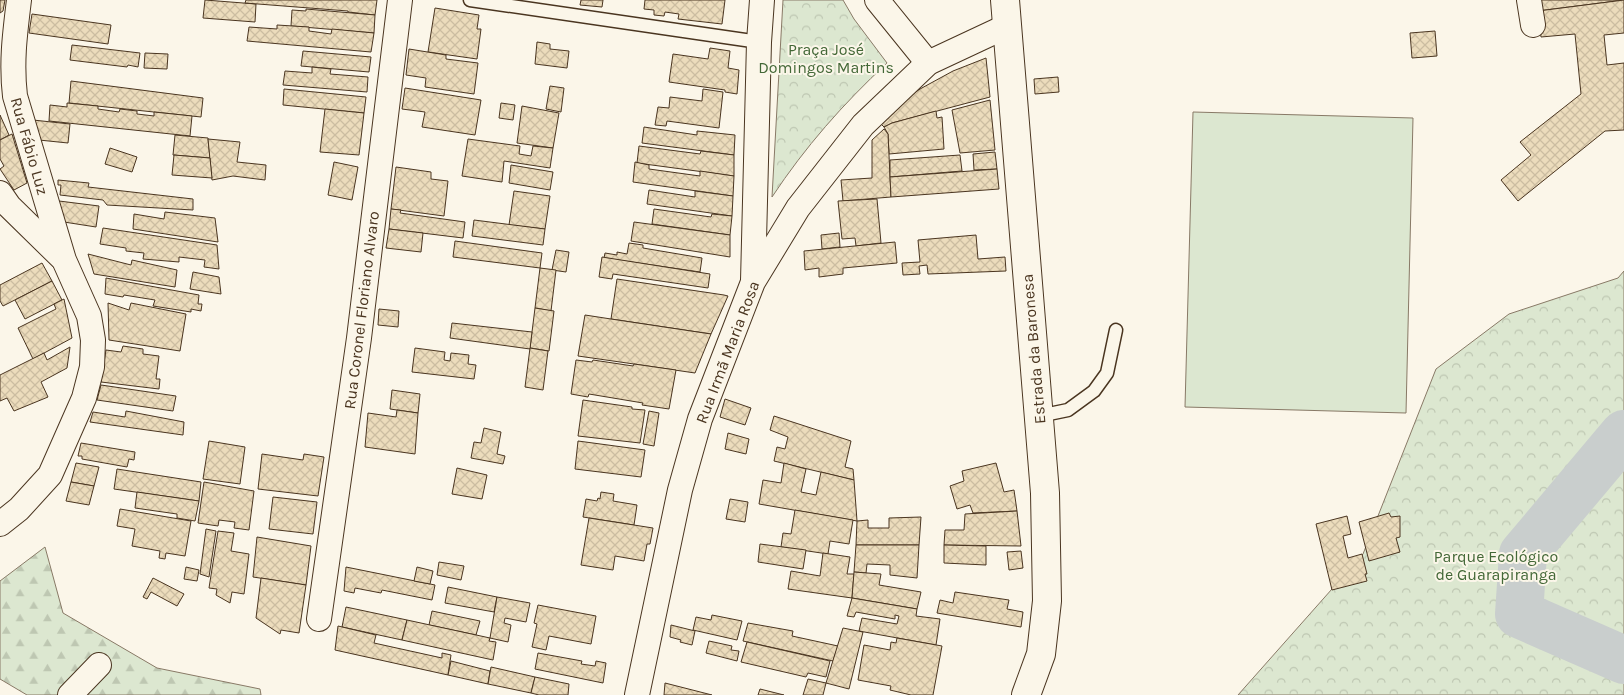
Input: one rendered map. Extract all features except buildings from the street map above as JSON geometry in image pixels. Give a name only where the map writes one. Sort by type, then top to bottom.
[{"type":"main road","name":"Estrada da Baronesa","points":[[1006,13],[1045,493],[1047,601],[1041,654],[1026,695]]},
{"type":"street","name":"Rua Fábio Luz","points":[[20,0],[13,48],[12,72],[15,96],[64,260]]},
{"type":"street","name":"Rua Coronel Floriano Alvaro","points":[[319,619],[359,338],[400,0]]},
{"type":"street","points":[[753,282],[759,42],[762,0]]},
{"type":"street","points":[[877,0],[928,63]]},
{"type":"street","points":[[1530,0],[1533,25]]},
{"type":"street","name":"Rua Irmã Maria Rosa","points":[[637,694],[680,490],[700,419],[753,282],[798,208],[863,125],[928,63],[1006,13]]},
{"type":"street","points":[[0,193],[9,206],[64,260],[89,316],[93,340],[92,367],[84,398],[50,475],[19,509],[0,524]]},
{"type":"street","points":[[70,695],[99,665]]},
{"type":"lane","points":[[470,0],[759,42]]},
{"type":"lane","points":[[1039,416],[1068,410],[1094,391],[1107,373],[1116,330]]},
{"type":"green space","name":"Praça José Domingos Martins","points":[[783,0],[843,0],[854,19],[887,63],[825,127],[772,197]]},
{"type":"green space","points":[[1193,112],[1413,118],[1406,413],[1185,407]]},
{"type":"green space","name":"Parque Ecológico de Guarapiranga","points":[[1624,271],[1624,695],[1238,695],[1363,554],[1436,369],[1509,314],[1618,278]]},
{"type":"green space","points":[[45,547],[63,613],[157,668],[260,689],[261,695],[27,695],[0,679],[0,581]]},
{"type":"waterway","points":[[1624,434],[1523,554],[1519,614],[1624,660]]}]
